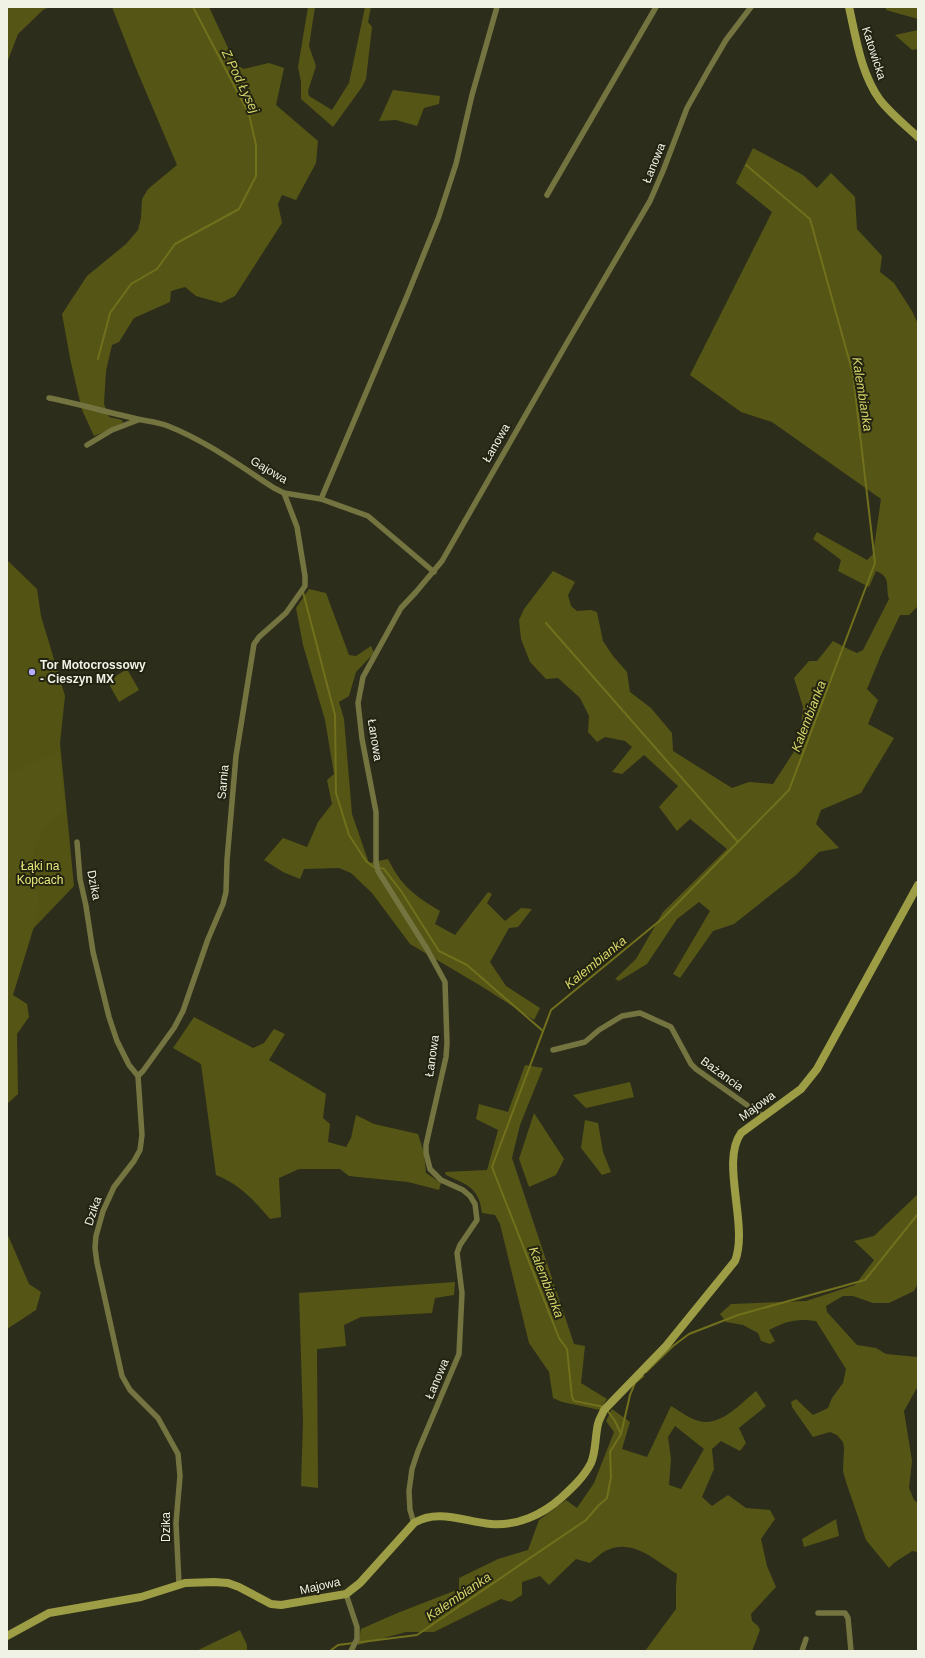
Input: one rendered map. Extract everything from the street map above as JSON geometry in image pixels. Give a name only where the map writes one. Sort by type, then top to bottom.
[{"type":"street","points":[[321,499],[404,304],[438,219],[456,164],[472,95],[497,7]]},
{"type":"street","points":[[547,195],[656,7]]},
{"type":"street","name":"Łanowa","points":[[414,1523],[410,1510],[409,1490],[412,1469],[418,1451],[459,1354],[462,1293],[457,1253],[460,1245],[477,1220],[475,1204],[470,1196],[463,1190],[441,1180],[430,1169],[428,1162],[426,1145],[444,1068],[447,1043],[445,982],[427,949],[378,871],[376,861],[376,812],[362,739],[358,703],[363,677],[401,608],[434,572],[442,561],[650,201],[664,171],[688,108],[726,40],[751,7]]},
{"type":"street","name":"Katowicka","points":[[849,7],[862,61],[872,87],[888,109],[918,137]]},
{"type":"street","points":[[49,398],[72,402],[138,420]]},
{"type":"street","name":"Gajowa","points":[[87,445],[112,430],[138,420],[159,422],[201,441],[284,493],[321,499],[368,516],[434,572]]},
{"type":"street","name":"Sarnia","points":[[138,1076],[144,1071],[170,1035],[183,1011],[206,945],[223,904],[226,892],[227,860],[236,756],[254,644],[259,637],[286,613],[305,586],[298,527],[284,493]]},
{"type":"street","name":"Dzika","points":[[77,842],[80,879],[93,952],[109,1017],[117,1041],[129,1065],[138,1076],[142,1135],[140,1150],[134,1161],[114,1187],[104,1211],[96,1236],[95,1248],[102,1290],[122,1376],[130,1390],[158,1418],[178,1454],[180,1476],[176,1523],[179,1584]]},
{"type":"street","name":"Majowa","points":[[7,1636],[48,1613],[141,1597],[179,1584],[214,1582],[228,1583],[239,1587],[271,1604],[280,1605],[346,1594],[360,1583],[414,1523],[423,1517],[435,1516],[491,1524],[503,1524],[517,1522],[539,1514],[554,1504],[575,1486],[591,1462],[598,1423],[605,1408],[666,1346],[735,1261],[738,1254],[739,1239],[734,1170],[736,1140],[741,1133],[801,1089],[817,1069],[918,885]]},
{"type":"street","name":"Bażancia","points":[[554,1050],[585,1042],[599,1030],[622,1016],[640,1013],[671,1027],[691,1064],[696,1069],[764,1117]]},
{"type":"street","points":[[346,1594],[357,1627],[357,1640],[351,1651]]},
{"type":"street","points":[[818,1613],[845,1613],[848,1618],[851,1651]]},
{"type":"street","points":[[802,1651],[806,1639]]},
{"type":"green space","name":"Łąki na Kopcach","points":[[7,560],[37,589],[41,616],[65,696],[60,743],[74,886],[7,956]]},
{"type":"shaded area","points":[[7,7],[49,7],[43,10],[18,34],[7,63]]},
{"type":"shaded area","points":[[112,7],[209,7],[236,65],[244,69],[269,63],[284,68],[276,105],[318,141],[316,163],[296,200],[282,195],[278,204],[282,223],[235,296],[221,303],[196,296],[185,287],[171,291],[170,302],[134,318],[119,342],[112,345],[106,371],[104,404],[109,417],[122,420],[123,424],[94,436],[82,410],[62,314],[87,276],[126,244],[138,230],[141,218],[142,199],[148,189],[177,165]]},
{"type":"shaded area","points":[[308,7],[315,7],[309,46],[316,66],[308,91],[309,96],[332,110],[349,83],[365,7],[371,7],[368,22],[372,27],[366,79],[362,87],[333,127],[301,99],[301,82],[298,67]]},
{"type":"shaded area","points":[[886,7],[918,7],[918,19],[886,10]]},
{"type":"shaded area","points":[[918,30],[918,49],[912,50],[895,35]]},
{"type":"shaded area","points":[[393,90],[440,96],[439,104],[424,108],[417,126],[396,120],[379,121]]},
{"type":"shaded area","points":[[753,148],[803,175],[817,188],[831,173],[855,197],[857,229],[882,256],[880,272],[894,283],[912,311],[918,324],[918,606],[909,615],[900,615],[867,689],[878,700],[868,724],[894,738],[861,793],[821,810],[816,824],[839,848],[819,852],[796,875],[734,924],[713,931],[680,978],[673,974],[710,911],[699,902],[677,919],[647,964],[619,981],[615,979],[636,959],[663,912],[727,849],[690,819],[677,831],[659,807],[678,786],[644,755],[622,774],[612,772],[632,747],[625,741],[605,737],[597,742],[588,732],[589,716],[580,698],[558,678],[546,679],[530,662],[521,639],[519,620],[524,609],[553,571],[575,582],[568,595],[571,606],[577,611],[591,610],[597,612],[603,641],[613,656],[627,672],[630,692],[651,708],[672,733],[673,751],[732,788],[749,782],[773,784],[793,753],[800,735],[803,707],[794,678],[809,661],[817,661],[833,641],[857,653],[863,650],[889,599],[886,579],[881,573],[876,571],[869,587],[838,571],[841,560],[813,539],[817,532],[867,560],[873,554],[881,499],[772,422],[741,412],[690,375],[772,212],[736,183]]},
{"type":"shaded area","points":[[309,589],[326,593],[349,655],[356,656],[371,646],[374,653],[356,672],[349,696],[339,702],[344,719],[352,814],[369,863],[388,859],[398,876],[410,890],[440,911],[435,924],[455,935],[488,892],[492,894],[487,903],[505,921],[521,908],[532,909],[518,927],[509,928],[490,962],[506,986],[540,1008],[534,1020],[481,986],[410,944],[372,893],[351,873],[339,868],[304,869],[300,879],[283,872],[264,860],[283,838],[307,847],[318,822],[332,804],[327,780],[334,774],[325,720],[303,645],[296,608]]},
{"type":"shaded area","points":[[127,669],[139,690],[119,702],[110,686],[116,676]]},
{"type":"shaded area","points":[[59,751],[65,807],[63,813],[49,823],[44,829],[24,876],[38,893],[40,907],[13,995],[27,1004],[29,1017],[17,1034],[18,1094],[7,1104],[7,775]]},
{"type":"shaded area","points":[[194,1017],[253,1048],[264,1043],[274,1029],[285,1034],[269,1060],[326,1094],[323,1118],[330,1124],[328,1142],[346,1147],[351,1138],[356,1115],[374,1124],[418,1134],[424,1153],[426,1173],[441,1183],[439,1190],[408,1182],[349,1176],[340,1169],[299,1169],[279,1178],[281,1217],[270,1219],[239,1188],[216,1175],[201,1064],[173,1048]]},
{"type":"shaded area","points":[[525,1065],[543,1068],[520,1125],[512,1158],[574,1344],[585,1346],[581,1383],[607,1399],[600,1410],[562,1402],[553,1398],[549,1372],[529,1343],[500,1224],[495,1215],[482,1213],[478,1198],[471,1188],[446,1175],[445,1172],[487,1170],[498,1130],[476,1119],[479,1104],[508,1112]]},
{"type":"shaded area","points":[[630,1082],[634,1097],[586,1108],[573,1095]]},
{"type":"shaded area","points":[[534,1113],[564,1159],[556,1175],[529,1187],[519,1159]]},
{"type":"shaded area","points":[[585,1120],[598,1123],[603,1152],[611,1172],[602,1175],[581,1148]]},
{"type":"shaded area","points":[[918,1194],[918,1283],[914,1291],[889,1303],[873,1303],[853,1296],[843,1296],[826,1306],[827,1312],[857,1345],[876,1348],[886,1354],[918,1357],[918,1386],[904,1411],[912,1461],[909,1488],[914,1500],[918,1503],[918,1552],[912,1551],[889,1568],[866,1540],[843,1471],[843,1442],[837,1435],[830,1432],[813,1437],[792,1407],[791,1402],[796,1399],[813,1415],[828,1408],[832,1398],[843,1383],[846,1369],[816,1321],[797,1320],[786,1322],[769,1330],[775,1341],[770,1344],[761,1341],[758,1333],[743,1325],[726,1322],[720,1314],[731,1304],[806,1301],[855,1285],[874,1260],[854,1241],[874,1236]]},
{"type":"shaded area","points":[[7,1233],[29,1284],[41,1292],[36,1310],[7,1329]]},
{"type":"shaded area","points":[[455,1282],[454,1295],[435,1298],[432,1313],[361,1317],[344,1325],[346,1346],[317,1349],[318,1488],[301,1486],[303,1421],[299,1293]]},
{"type":"shaded area","points":[[756,1391],[766,1406],[739,1428],[746,1443],[740,1451],[721,1441],[712,1449],[714,1469],[702,1497],[712,1506],[728,1495],[746,1508],[770,1510],[775,1519],[761,1539],[767,1566],[776,1587],[751,1614],[752,1621],[760,1630],[752,1651],[645,1651],[676,1609],[677,1574],[643,1552],[634,1548],[625,1547],[615,1547],[605,1551],[590,1563],[576,1559],[549,1585],[540,1576],[522,1582],[522,1595],[511,1602],[501,1599],[434,1632],[406,1632],[358,1645],[361,1629],[459,1589],[459,1578],[498,1559],[528,1550],[539,1520],[566,1500],[577,1508],[594,1483],[614,1432],[606,1421],[612,1409],[630,1422],[622,1449],[647,1457],[671,1406],[692,1419],[707,1422],[715,1421],[730,1413]],"holes":[[[675,1426],[704,1449],[681,1489],[669,1485],[671,1459],[668,1437]]]},
{"type":"shaded area","points":[[836,1519],[839,1536],[804,1547],[802,1539]]},
{"type":"shaded area","points":[[240,1630],[247,1645],[247,1650],[196,1651]]},
{"type":"waterway","name":"Z Pod Łysej","points":[[98,359],[110,313],[131,284],[157,269],[175,244],[239,209],[256,176],[256,145],[249,114],[193,7]]},
{"type":"waterway","name":"Kalembianka","points":[[604,1407],[574,1401],[572,1397],[567,1349],[559,1338],[492,1167],[551,1010],[663,918],[789,790],[875,563],[853,374],[810,219],[746,165]]},
{"type":"waterway","points":[[303,592],[335,715],[336,793],[349,835],[366,861],[375,868]]},
{"type":"waterway","points":[[546,623],[738,842]]},
{"type":"waterway","points":[[381,868],[384,869],[401,891],[439,951],[467,965],[543,1031]]},
{"type":"waterway","points":[[646,1372],[673,1346],[689,1334],[738,1315],[865,1280],[918,1214]]},
{"type":"waterway","points":[[621,1434],[630,1395],[635,1383],[643,1376]]},
{"type":"waterway","name":"Kalembianka","points":[[330,1651],[338,1645],[417,1635],[586,1520],[607,1498],[611,1477],[610,1452],[621,1434],[615,1421],[607,1410]]},
{"type":"place","name":"Tor Motocrossowy - Cieszyn MX","points":[[32,672]]}]
